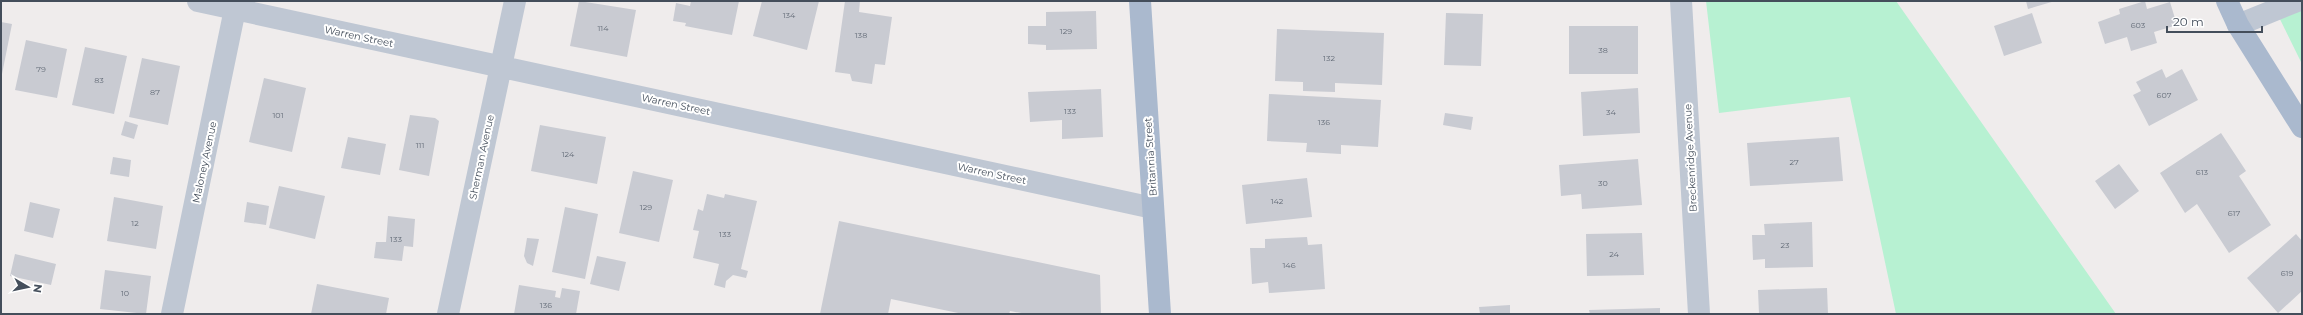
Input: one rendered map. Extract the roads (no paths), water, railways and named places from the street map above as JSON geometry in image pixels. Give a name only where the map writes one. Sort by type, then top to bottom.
[{"type":"main road","name":"Britannia Street","points":[[1140,1],[1160,314]]},
{"type":"main road","points":[[2227,1],[2238,25],[2302,127]]},
{"type":"street","name":"Warren Street","points":[[198,1],[1153,208]]},
{"type":"street","name":"Sherman Avenue","points":[[448,314],[515,1]]},
{"type":"street","name":"Breckenridge Avenue","points":[[1681,1],[1699,314]]},
{"type":"street","points":[[2238,25],[2297,1]]},
{"type":"street","name":"Maloney Avenue","points":[[172,314],[235,9]]}]
